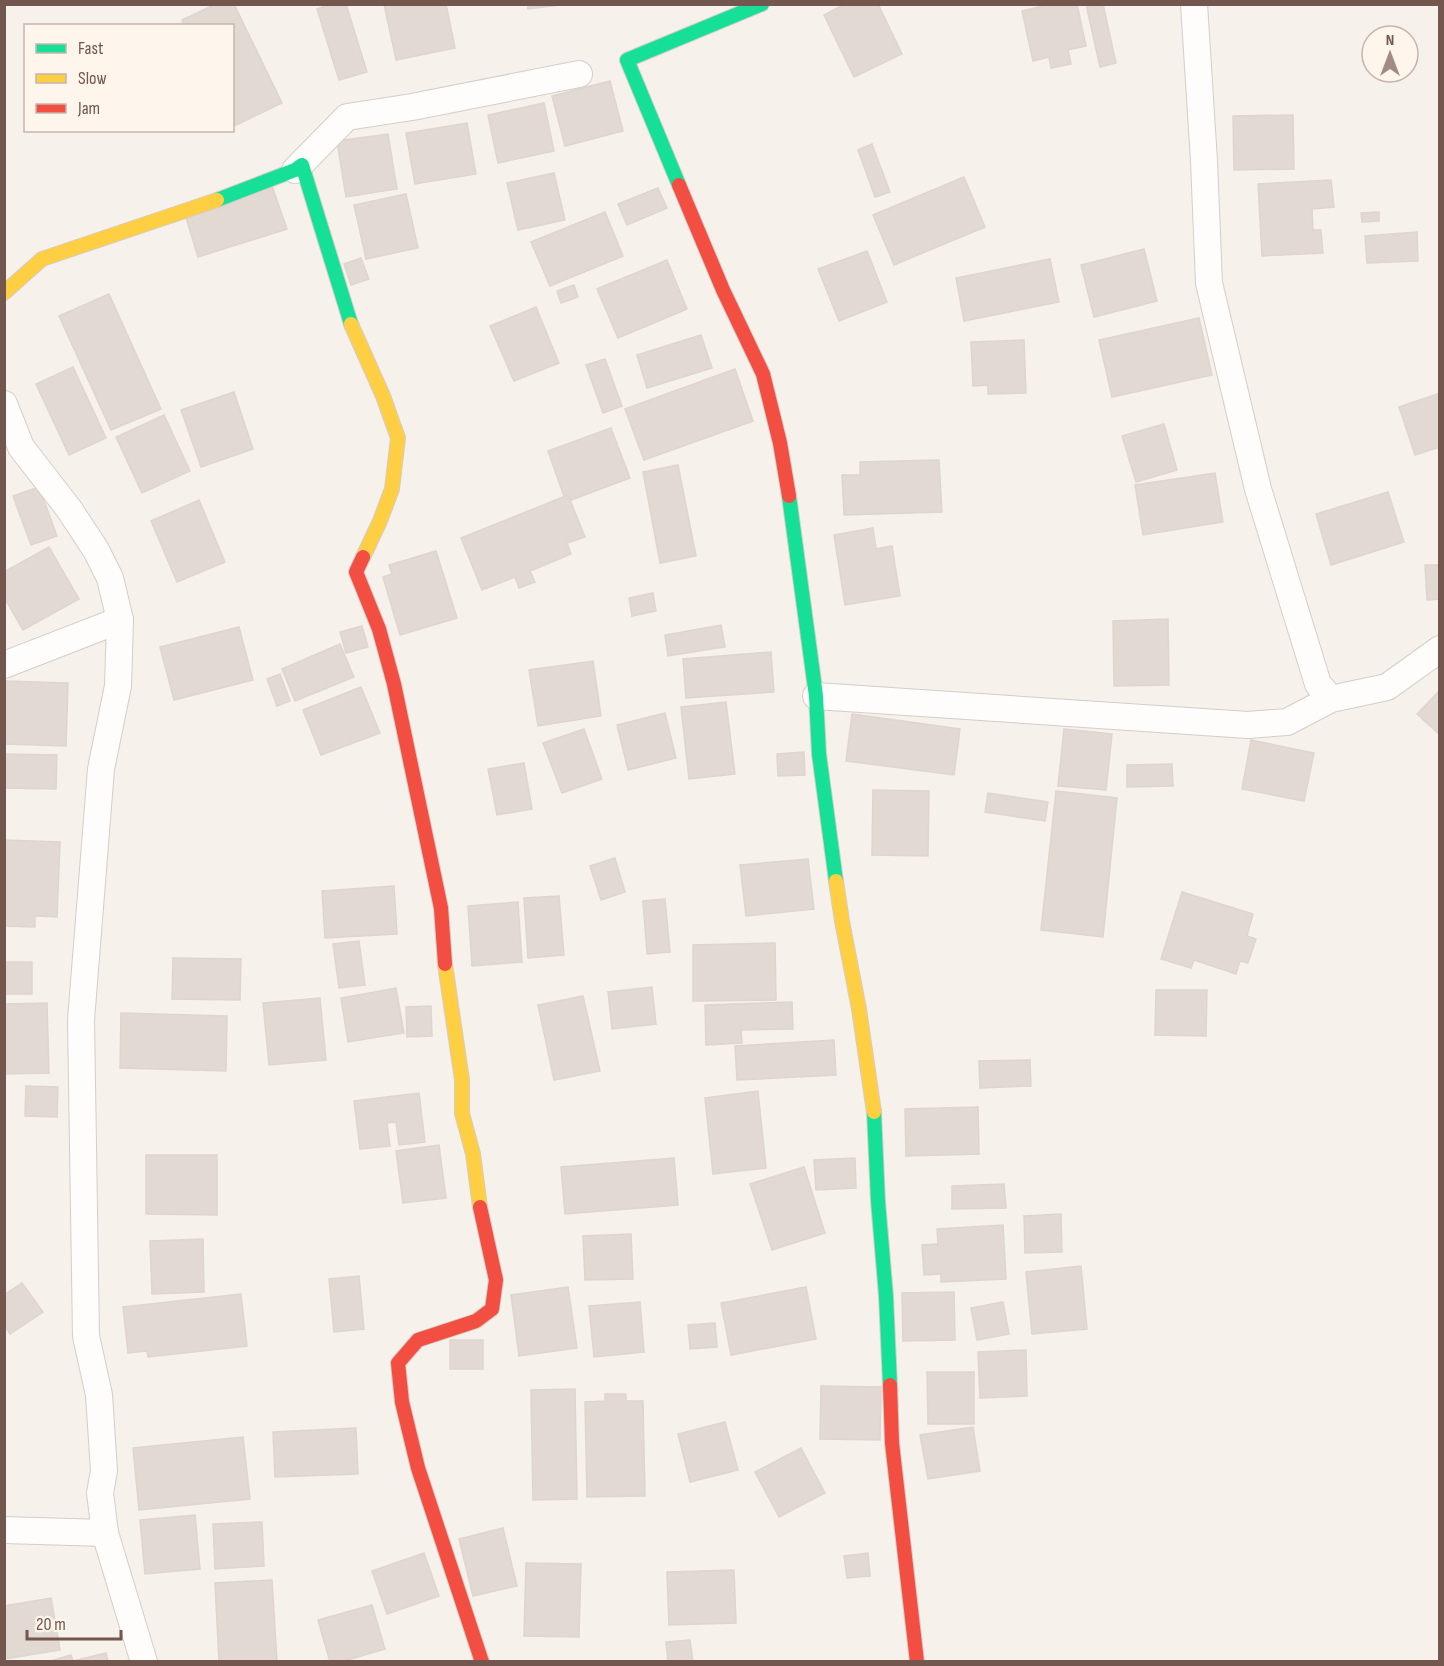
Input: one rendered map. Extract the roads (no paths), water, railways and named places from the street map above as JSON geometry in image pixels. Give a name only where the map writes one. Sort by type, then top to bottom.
[{"type":"street","points":[[762,4],[627,60],[723,290],[763,374],[780,443],[816,696],[819,754],[842,921],[860,1009],[876,1122],[878,1201],[886,1296],[892,1443],[917,1662]]},
{"type":"street","points":[[1194,4],[1209,283],[1258,489],[1318,684],[1331,699]]},
{"type":"street","points":[[295,170],[347,117],[412,107],[579,74]]},
{"type":"street","points":[[4,293],[42,258],[218,200],[295,170],[302,165],[351,327],[383,396],[398,438],[392,489],[356,572],[379,629],[394,684],[441,908],[446,972],[462,1080],[462,1113],[473,1154],[481,1217],[495,1281],[492,1309],[476,1321],[418,1340],[398,1363],[402,1402],[418,1468],[482,1662]]},
{"type":"street","points":[[4,404],[21,447],[69,508],[96,550],[110,578],[120,620],[118,686],[101,769],[81,1020],[86,1336],[99,1395],[104,1471],[100,1493],[105,1533],[144,1662]]},
{"type":"street","points":[[4,665],[120,620]]},
{"type":"street","points":[[816,696],[1248,725],[1287,722],[1331,699],[1387,687],[1440,649]]},
{"type":"street","points":[[4,1530],[105,1533]]}]
